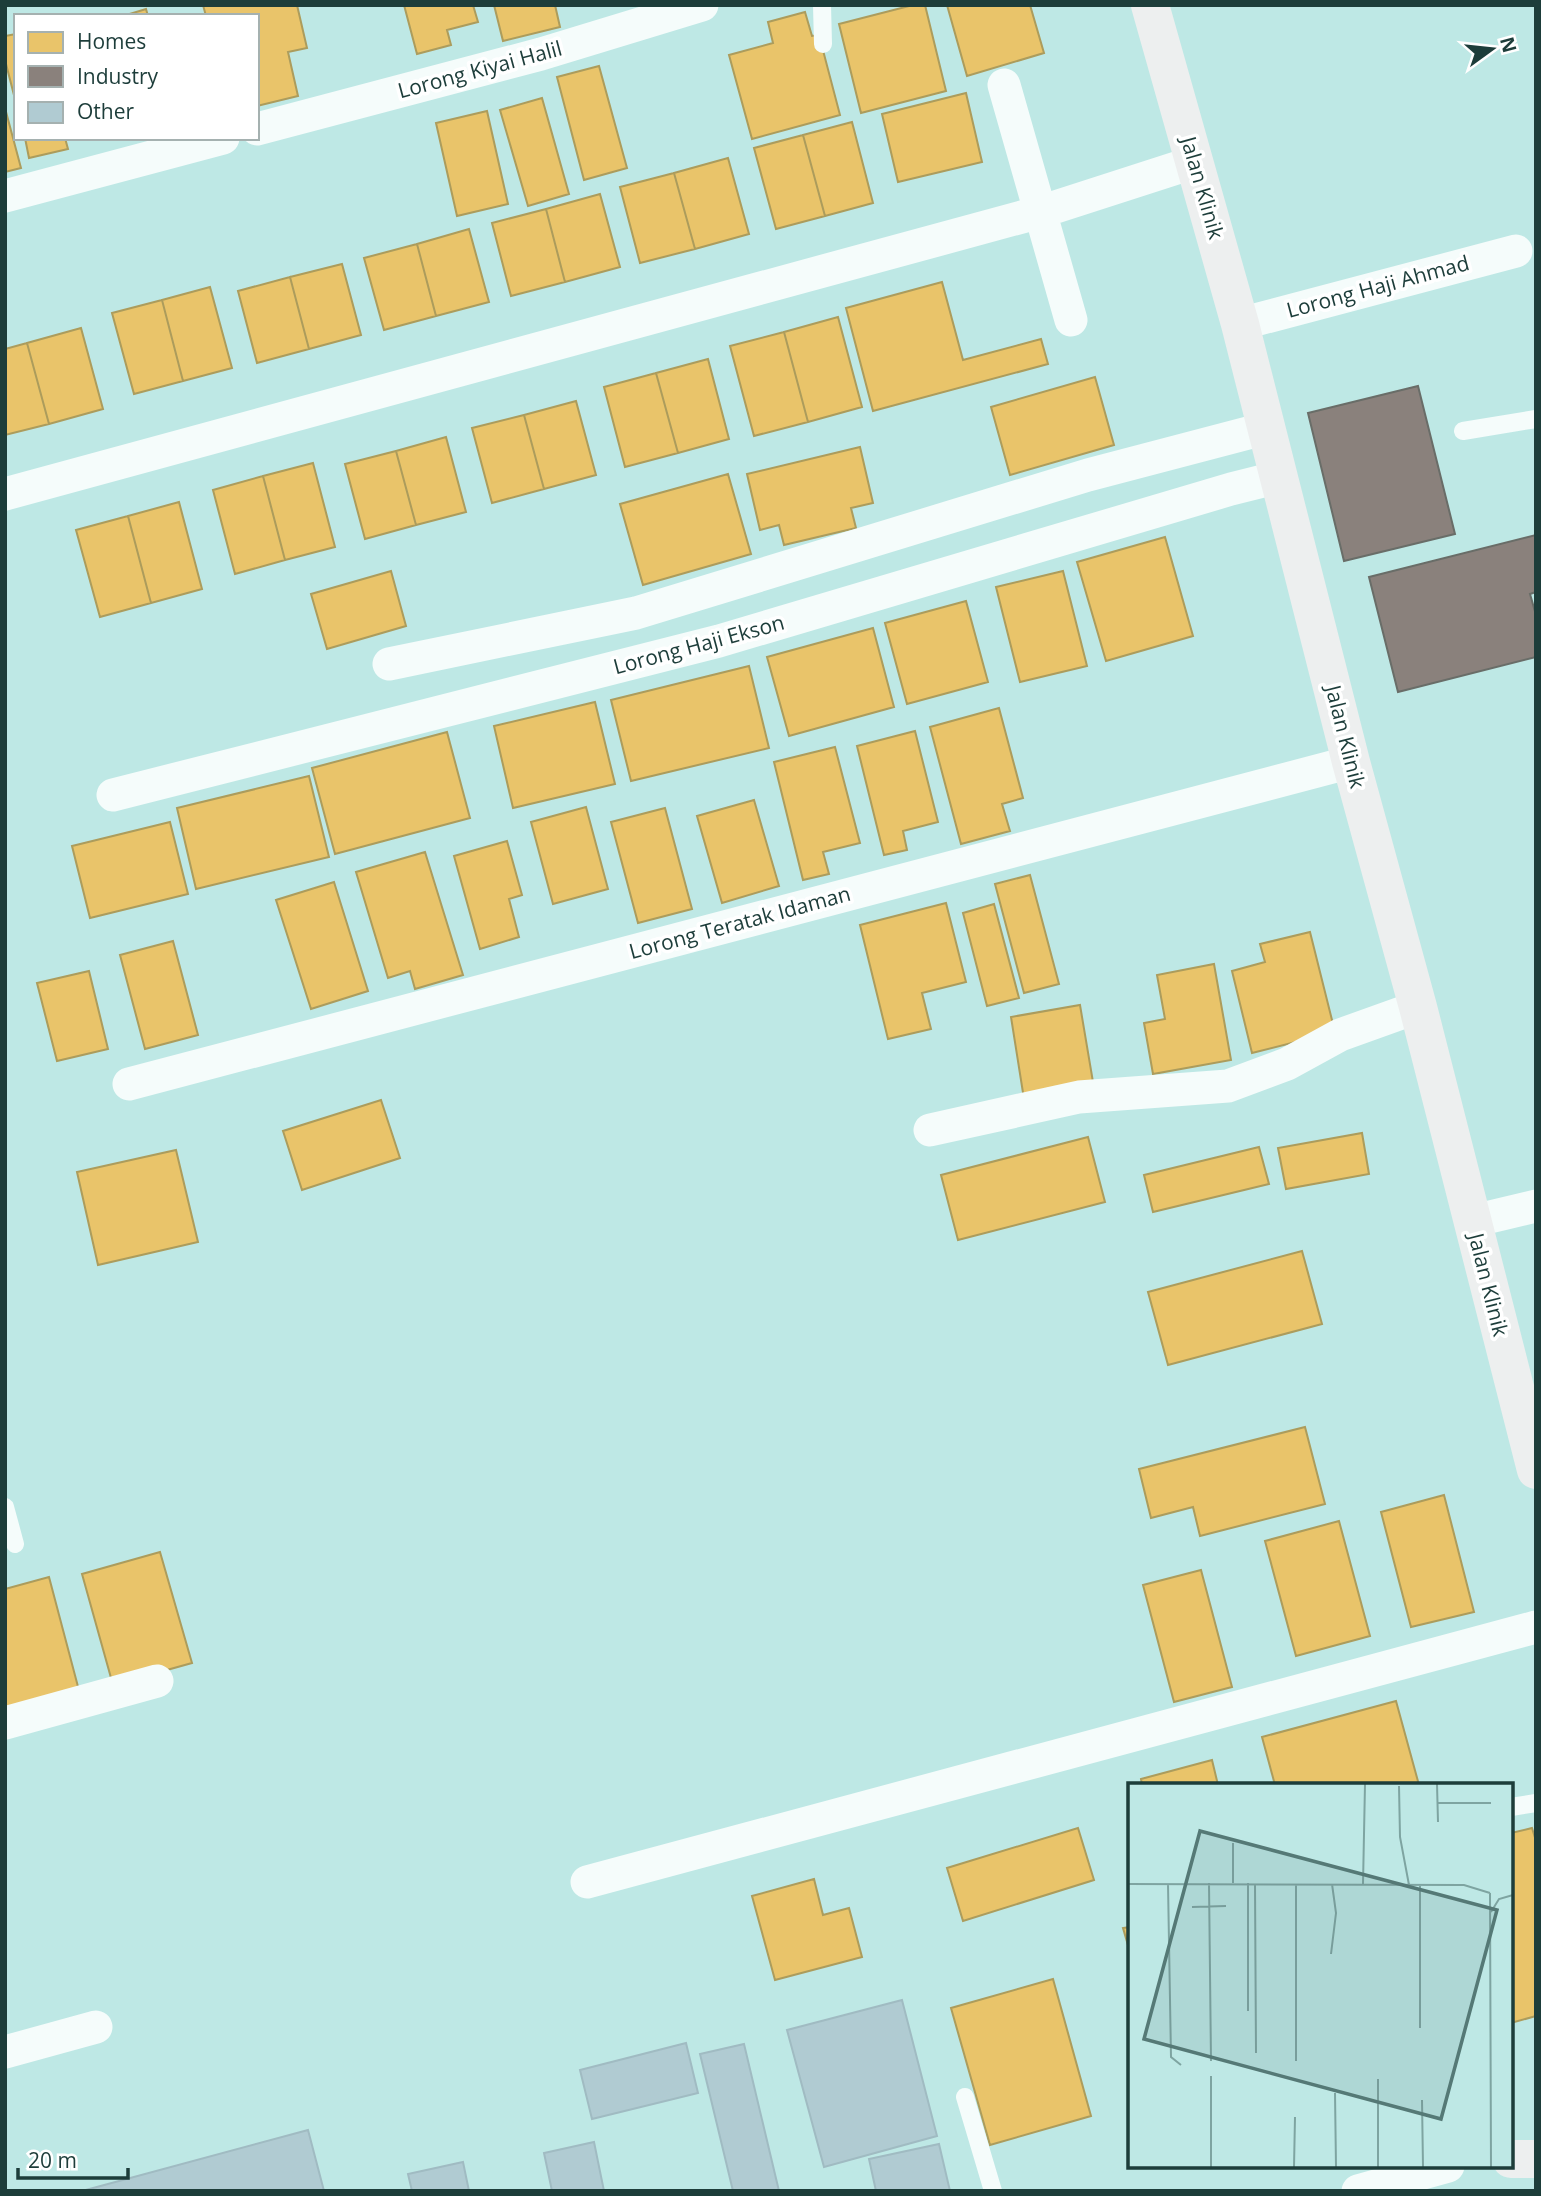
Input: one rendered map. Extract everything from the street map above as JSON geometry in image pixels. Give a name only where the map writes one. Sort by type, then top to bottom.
[{"type":"street","name":"Lorong Kiyai Halil","points":[[259,128],[541,54],[702,5]]},
{"type":"street","name":"Jalan Klinik","points":[[1150,5],[1240,324],[1351,762],[1418,1007],[1536,1469]]},
{"type":"street","points":[[1004,85],[1071,320]]},
{"type":"street","points":[[5,196],[215,140]]},
{"type":"street","points":[[5,494],[1040,212],[1195,162]]},
{"type":"street","name":"Lorong Haji Ahmad","points":[[1240,324],[1516,251]]},
{"type":"street","points":[[389,664],[636,613],[1088,475],[1266,428]]},
{"type":"street","name":"Lorong Haji Ekson","points":[[113,795],[719,641],[1191,500],[1279,477]]},
{"type":"street","name":"Lorong Teratak Idaman","points":[[129,1084],[1351,762]]},
{"type":"street","points":[[930,1130],[1079,1097],[1228,1086],[1287,1064],[1340,1035],[1418,1007]]},
{"type":"street","points":[[1473,1221],[1536,1206]]},
{"type":"street","points":[[587,1881],[1536,1627]]},
{"type":"street","points":[[5,1723],[157,1681]]},
{"type":"street","points":[[5,2052],[96,2027]]},
{"type":"street","points":[[1513,2148],[1536,2142]]},
{"type":"street","points":[[1513,2159],[1536,2159]]},
{"type":"street","points":[[1358,2191],[1441,2168]]},
{"type":"lane","points":[[822,5],[823,44]]},
{"type":"lane","points":[[1463,431],[1536,419]]},
{"type":"lane","points":[[5,1507],[15,1544]]},
{"type":"lane","points":[[1513,1807],[1536,1803]]},
{"type":"lane","points":[[965,2097],[993,2191]]},
{"type":"building: Homes","points":[[203,5],[297,5],[307,48],[288,52],[298,96],[259,106],[259,14],[205,14]]},
{"type":"building: Homes","points":[[404,5],[473,5],[478,22],[447,30],[451,45],[417,54]]},
{"type":"building: Homes","points":[[494,5],[555,5],[560,27],[503,41]]},
{"type":"building: Homes","points":[[913,5],[925,5],[946,91],[861,113],[839,24]]},
{"type":"building: Homes","points":[[947,5],[1030,5],[1044,53],[967,76]]},
{"type":"building: Homes","points":[[146,9],[147,14],[130,14]]},
{"type":"building: Homes","points":[[805,12],[812,36],[819,35],[840,115],[752,139],[729,55],[773,43],[768,22]]},
{"type":"building: Homes","points":[[14,34],[14,95],[5,60],[5,36]]},
{"type":"building: Homes","points":[[599,66],[627,168],[584,180],[557,77]]},
{"type":"building: Homes","points":[[966,93],[982,162],[898,182],[882,114]]},
{"type":"building: Homes","points":[[542,98],[569,194],[528,206],[500,110]]},
{"type":"building: Homes","points":[[5,108],[21,168],[5,172]]},
{"type":"building: Homes","points":[[487,111],[508,204],[457,216],[436,123]]},
{"type":"building: Homes","points":[[852,122],[873,203],[825,216],[803,135]]},
{"type":"building: Homes","points":[[803,135],[825,216],[776,229],[754,148]]},
{"type":"building: Homes","points":[[25,140],[66,140],[68,149],[29,158]]},
{"type":"building: Homes","points":[[728,158],[749,234],[695,249],[674,173]]},
{"type":"building: Homes","points":[[674,173],[695,249],[640,263],[620,187]]},
{"type":"building: Homes","points":[[600,194],[620,267],[565,282],[546,209]]},
{"type":"building: Homes","points":[[546,209],[565,282],[511,296],[492,223]]},
{"type":"building: Homes","points":[[469,229],[489,302],[436,316],[417,244]]},
{"type":"building: Homes","points":[[417,244],[436,316],[384,330],[364,258]]},
{"type":"building: Homes","points":[[342,264],[361,335],[309,349],[290,277]]},
{"type":"building: Homes","points":[[290,277],[309,349],[257,363],[238,291]]},
{"type":"building: Homes","points":[[942,282],[963,360],[1041,339],[1048,364],[873,411],[846,308]]},
{"type":"building: Homes","points":[[210,287],[232,368],[183,381],[162,300]]},
{"type":"building: Homes","points":[[162,300],[183,381],[134,394],[112,313]]},
{"type":"building: Homes","points":[[838,317],[862,407],[808,422],[784,332]]},
{"type":"building: Homes","points":[[81,328],[103,409],[49,424],[27,343]]},
{"type":"building: Homes","points":[[784,332],[808,422],[754,436],[730,346]]},
{"type":"building: Homes","points":[[27,343],[49,424],[5,435],[5,349]]},
{"type":"building: Homes","points":[[708,359],[729,439],[678,453],[656,373]]},
{"type":"building: Homes","points":[[656,373],[678,453],[625,467],[604,387]]},
{"type":"building: Homes","points":[[1095,377],[1114,445],[1010,475],[991,407]]},
{"type":"building: Homes","points":[[576,401],[596,475],[544,489],[524,415]]},
{"type":"building: Homes","points":[[524,415],[544,489],[492,503],[472,428]]},
{"type":"building: Homes","points":[[446,437],[466,512],[416,525],[396,451]]},
{"type":"building: Homes","points":[[860,447],[873,503],[851,508],[856,528],[784,545],[779,525],[760,530],[747,474]]},
{"type":"building: Homes","points":[[396,451],[416,525],[365,539],[345,464]]},
{"type":"building: Homes","points":[[313,463],[335,547],[285,560],[263,476]]},
{"type":"building: Homes","points":[[728,474],[751,554],[643,585],[620,504]]},
{"type":"building: Homes","points":[[263,476],[285,560],[235,574],[213,490]]},
{"type":"building: Homes","points":[[179,502],[202,589],[151,603],[128,516]]},
{"type":"building: Homes","points":[[128,516],[151,603],[100,617],[76,530]]},
{"type":"building: Homes","points":[[1165,537],[1193,636],[1106,661],[1077,562]]},
{"type":"building: Homes","points":[[391,571],[406,626],[327,649],[311,594]]},
{"type":"building: Homes","points":[[1063,571],[1087,666],[1020,682],[996,587]]},
{"type":"building: Homes","points":[[966,601],[988,682],[907,704],[885,623]]},
{"type":"building: Homes","points":[[873,628],[894,707],[789,736],[767,657]]},
{"type":"building: Homes","points":[[749,666],[769,748],[631,781],[611,700]]},
{"type":"building: Homes","points":[[595,702],[615,784],[513,808],[494,726]]},
{"type":"building: Homes","points":[[999,708],[1023,798],[1002,804],[1010,831],[961,844],[930,727]]},
{"type":"building: Homes","points":[[915,731],[938,822],[903,831],[907,850],[884,855],[857,746]]},
{"type":"building: Homes","points":[[447,732],[470,818],[335,854],[312,768]]},
{"type":"building: Homes","points":[[835,747],[860,843],[823,852],[829,874],[803,880],[774,762]]},
{"type":"building: Homes","points":[[309,776],[329,857],[196,889],[177,808]]},
{"type":"building: Homes","points":[[754,800],[779,886],[722,903],[697,816]]},
{"type":"building: Homes","points":[[586,807],[608,889],[553,904],[531,822]]},
{"type":"building: Homes","points":[[665,808],[692,909],[638,923],[611,822]]},
{"type":"building: Homes","points":[[170,822],[188,894],[90,918],[72,846]]},
{"type":"building: Homes","points":[[507,841],[522,895],[509,899],[519,937],[480,949],[454,856]]},
{"type":"building: Homes","points":[[425,852],[463,975],[415,989],[410,971],[388,978],[356,872]]},
{"type":"building: Homes","points":[[1030,875],[1059,984],[1024,993],[995,884]]},
{"type":"building: Homes","points":[[334,882],[368,991],[311,1009],[276,900]]},
{"type":"building: Homes","points":[[946,903],[966,982],[922,993],[931,1029],[888,1039],[860,925]]},
{"type":"building: Homes","points":[[994,904],[1019,998],[987,1006],[963,913]]},
{"type":"building: Homes","points":[[1310,932],[1335,1032],[1252,1053],[1232,971],[1265,962],[1260,944]]},
{"type":"building: Homes","points":[[173,941],[198,1035],[145,1049],[120,955]]},
{"type":"building: Homes","points":[[1214,964],[1231,1060],[1153,1074],[1144,1023],[1165,1019],[1157,975]]},
{"type":"building: Homes","points":[[89,971],[108,1049],[57,1061],[37,983]]},
{"type":"building: Homes","points":[[1080,1005],[1094,1088],[1024,1099],[1011,1017]]},
{"type":"building: Homes","points":[[381,1100],[400,1158],[302,1190],[283,1131]]},
{"type":"building: Homes","points":[[1362,1133],[1369,1174],[1286,1189],[1278,1148]]},
{"type":"building: Homes","points":[[1088,1137],[1105,1202],[958,1240],[941,1175]]},
{"type":"building: Homes","points":[[1259,1147],[1269,1184],[1153,1212],[1144,1175]]},
{"type":"building: Homes","points":[[176,1150],[198,1242],[98,1265],[77,1172]]},
{"type":"building: Homes","points":[[1302,1251],[1322,1324],[1168,1365],[1148,1292]]},
{"type":"building: Homes","points":[[1305,1427],[1325,1504],[1200,1536],[1193,1507],[1151,1518],[1139,1469]]},
{"type":"building: Homes","points":[[1444,1495],[1474,1612],[1411,1627],[1381,1512]]},
{"type":"building: Homes","points":[[1339,1521],[1370,1636],[1296,1656],[1265,1541]]},
{"type":"building: Homes","points":[[160,1552],[192,1663],[113,1685],[82,1574]]},
{"type":"building: Homes","points":[[1201,1570],[1232,1687],[1174,1702],[1143,1585]]},
{"type":"building: Homes","points":[[49,1577],[81,1698],[5,1719],[5,1589]]},
{"type":"building: Homes","points":[[1396,1701],[1418,1783],[1274,1783],[1262,1737]]},
{"type":"building: Homes","points":[[1212,1760],[1218,1783],[1142,1783],[1141,1779]]},
{"type":"building: Homes","points":[[1078,1828],[1094,1880],[963,1921],[947,1868]]},
{"type":"building: Homes","points":[[1532,1828],[1536,1841],[1536,2016],[1513,2022],[1513,1833]]},
{"type":"building: Homes","points":[[814,1879],[823,1915],[849,1908],[862,1957],[775,1980],[752,1896]]},
{"type":"building: Homes","points":[[1128,1927],[1128,1945],[1123,1928]]},
{"type":"building: Homes","points":[[1053,1979],[1091,2116],[990,2145],[951,2008]]},
{"type":"building: Industry","points":[[1418,386],[1455,534],[1344,561],[1308,413]]},
{"type":"building: Industry","points":[[1536,535],[1536,592],[1530,594],[1536,615],[1536,657],[1398,692],[1369,577]]},
{"type":"building: Other","points":[[902,2000],[937,2136],[824,2167],[787,2030]]},
{"type":"building: Other","points":[[686,2043],[698,2093],[592,2119],[580,2070]]},
{"type":"building: Other","points":[[744,2044],[779,2191],[733,2191],[700,2054]]},
{"type":"building: Other","points":[[308,2130],[324,2191],[82,2191]]},
{"type":"building: Other","points":[[594,2142],[604,2191],[552,2191],[544,2153]]},
{"type":"building: Other","points":[[939,2144],[950,2191],[876,2191],[869,2159]]},
{"type":"building: Other","points":[[463,2162],[469,2191],[412,2191],[408,2174]]}]
